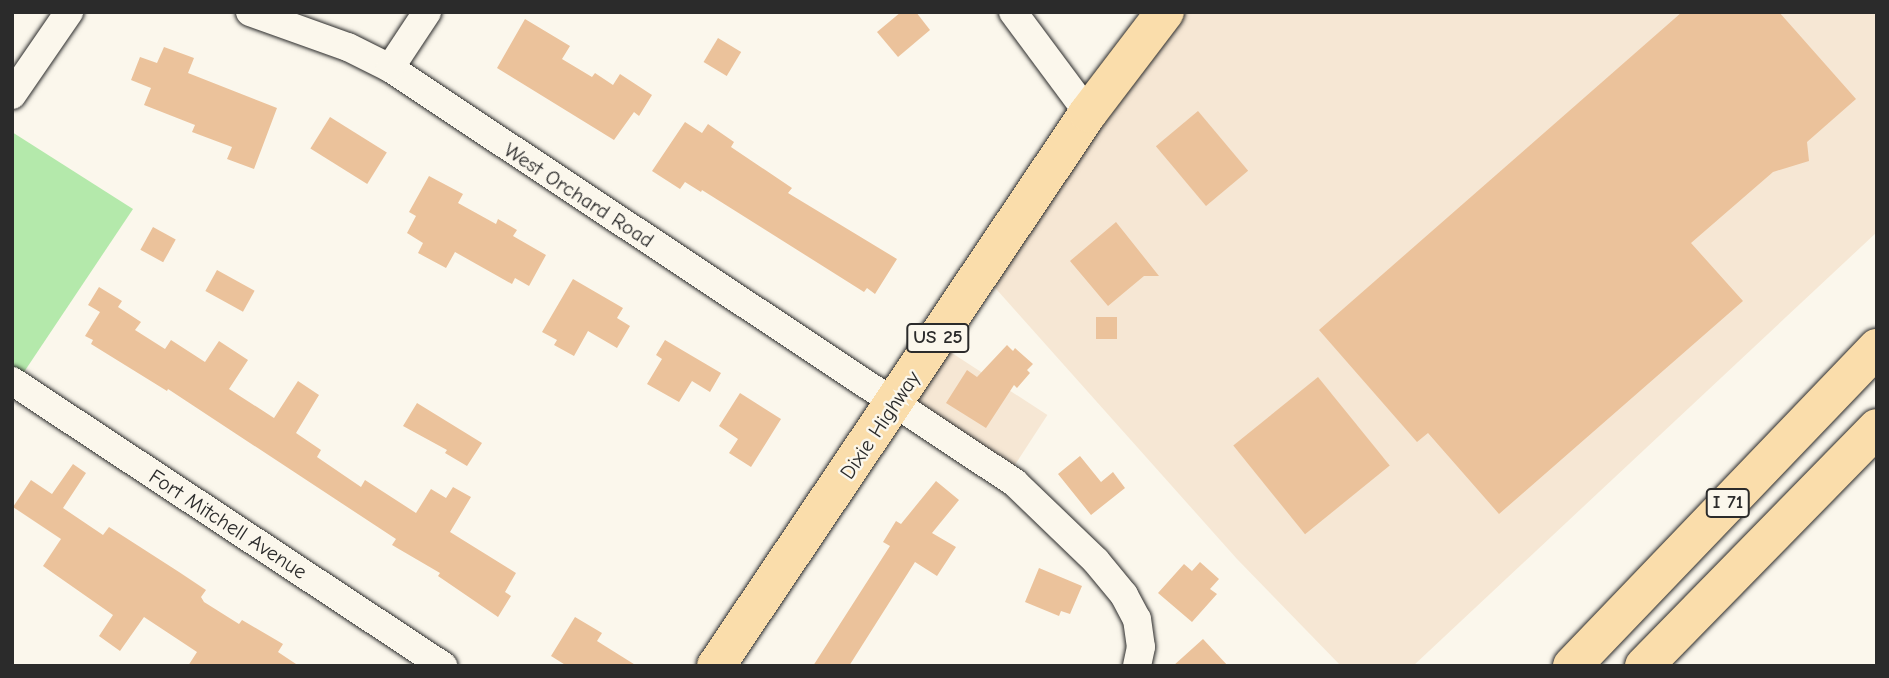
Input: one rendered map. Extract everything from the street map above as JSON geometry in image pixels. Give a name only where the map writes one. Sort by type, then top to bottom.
[{"type":"main road","name":"Dixie Highway","points":[[716,666],[1088,113],[1165,12]]},
{"type":"main road","name":"I 71","points":[[1572,663],[1877,348]]},
{"type":"main road","name":"I 71","points":[[1644,666],[1877,428]]},
{"type":"street","points":[[12,96],[69,12]]},
{"type":"street","name":"West Orchard Road","points":[[250,12],[348,47],[390,68],[544,173],[896,402],[1015,483],[1096,561],[1124,595],[1137,619],[1141,647],[1138,666]]},
{"type":"street","points":[[390,68],[427,12]]},
{"type":"street","points":[[1013,12],[1088,113]]},
{"type":"street","name":"Fort Mitchell Avenue","points":[[12,382],[443,666]]},
{"type":"shaded area","points":[[1165,12],[1877,12],[1877,232],[1413,666],[1341,666],[1237,559],[981,272]]},
{"type":"shaded area","points":[[935,342],[1047,415],[1008,475],[896,402]]},
{"type":"green space","points":[[12,132],[133,209],[16,384],[12,381]]},
{"type":"building","points":[[901,12],[916,12],[930,30],[898,57],[877,32]]},
{"type":"building","points":[[1682,12],[1779,12],[1856,99],[1807,142],[1809,161],[1773,172],[1691,243],[1743,301],[1499,514],[1428,433],[1417,442],[1319,330]]},
{"type":"building","points":[[525,19],[570,46],[562,59],[592,77],[595,73],[613,85],[620,74],[652,95],[639,116],[634,112],[614,140],[497,68]]},
{"type":"building","points":[[718,38],[741,52],[727,76],[704,62]]},
{"type":"building","points":[[164,47],[194,58],[188,73],[277,108],[254,169],[227,159],[232,147],[192,132],[195,125],[144,105],[151,88],[131,80],[140,57],[157,63]]},
{"type":"building","points":[[1198,111],[1248,171],[1206,206],[1156,146]]},
{"type":"building","points":[[330,117],[387,153],[367,184],[310,148]]},
{"type":"building","points":[[685,122],[702,133],[708,124],[734,142],[731,147],[792,188],[788,193],[897,259],[875,294],[867,288],[864,292],[702,190],[701,192],[685,182],[680,189],[652,171]]},
{"type":"building","points":[[429,176],[463,194],[458,203],[496,224],[498,219],[517,230],[513,236],[546,255],[529,286],[515,278],[512,284],[455,252],[446,268],[418,253],[423,243],[407,233],[416,216],[409,212]]},
{"type":"building","points":[[1116,222],[1159,276],[1144,276],[1108,306],[1070,261]]},
{"type":"building","points":[[153,227],[176,240],[163,262],[140,250]]},
{"type":"building","points":[[217,270],[255,291],[243,312],[205,291]]},
{"type":"building","points":[[573,279],[623,308],[617,318],[630,326],[617,348],[588,331],[574,356],[554,345],[557,340],[542,332]]},
{"type":"building","points":[[99,287],[122,301],[118,307],[141,322],[135,330],[165,349],[171,340],[205,362],[219,341],[248,360],[229,389],[274,418],[298,381],[319,395],[296,433],[321,450],[317,457],[361,487],[365,480],[416,513],[431,489],[446,498],[453,487],[471,497],[450,532],[516,573],[505,592],[511,596],[498,617],[438,576],[440,573],[392,545],[396,539],[168,389],[167,391],[91,344],[93,340],[85,336],[100,312],[88,305]]},
{"type":"building","points":[[1096,317],[1117,317],[1117,339],[1096,339]]},
{"type":"building","points":[[665,340],[721,373],[710,392],[692,381],[679,402],[647,384],[662,359],[656,355]]},
{"type":"building","points":[[1007,345],[1013,351],[1015,348],[1033,364],[1027,370],[1030,373],[1017,388],[1014,385],[986,428],[946,403],[967,370],[977,377]]},
{"type":"building","points":[[1318,377],[1390,466],[1305,534],[1233,446]]},
{"type":"building","points":[[740,393],[781,419],[751,467],[729,453],[738,439],[719,426]]},
{"type":"building","points":[[417,403],[482,443],[467,466],[445,453],[447,450],[403,426]]},
{"type":"building","points":[[1080,456],[1101,482],[1113,472],[1125,488],[1091,515],[1058,474]]},
{"type":"building","points":[[73,464],[86,473],[63,508],[103,535],[109,527],[206,590],[201,597],[204,602],[239,624],[242,620],[283,644],[278,652],[299,666],[188,666],[197,652],[144,617],[120,651],[99,636],[113,615],[43,566],[61,539],[13,507],[31,480],[52,494]]},
{"type":"building","points":[[936,481],[959,500],[932,533],[956,547],[937,576],[915,562],[849,666],[813,666],[890,546],[883,542],[896,521],[901,524]]},
{"type":"building","points":[[1200,562],[1219,579],[1210,589],[1217,594],[1192,622],[1158,593],[1184,564],[1192,571]]},
{"type":"building","points":[[1039,568],[1082,586],[1070,614],[1061,611],[1059,616],[1025,602]]},
{"type":"building","points":[[575,617],[602,633],[597,641],[637,666],[567,666],[551,656]]},
{"type":"building","points":[[1203,639],[1228,666],[1173,666]]}]
